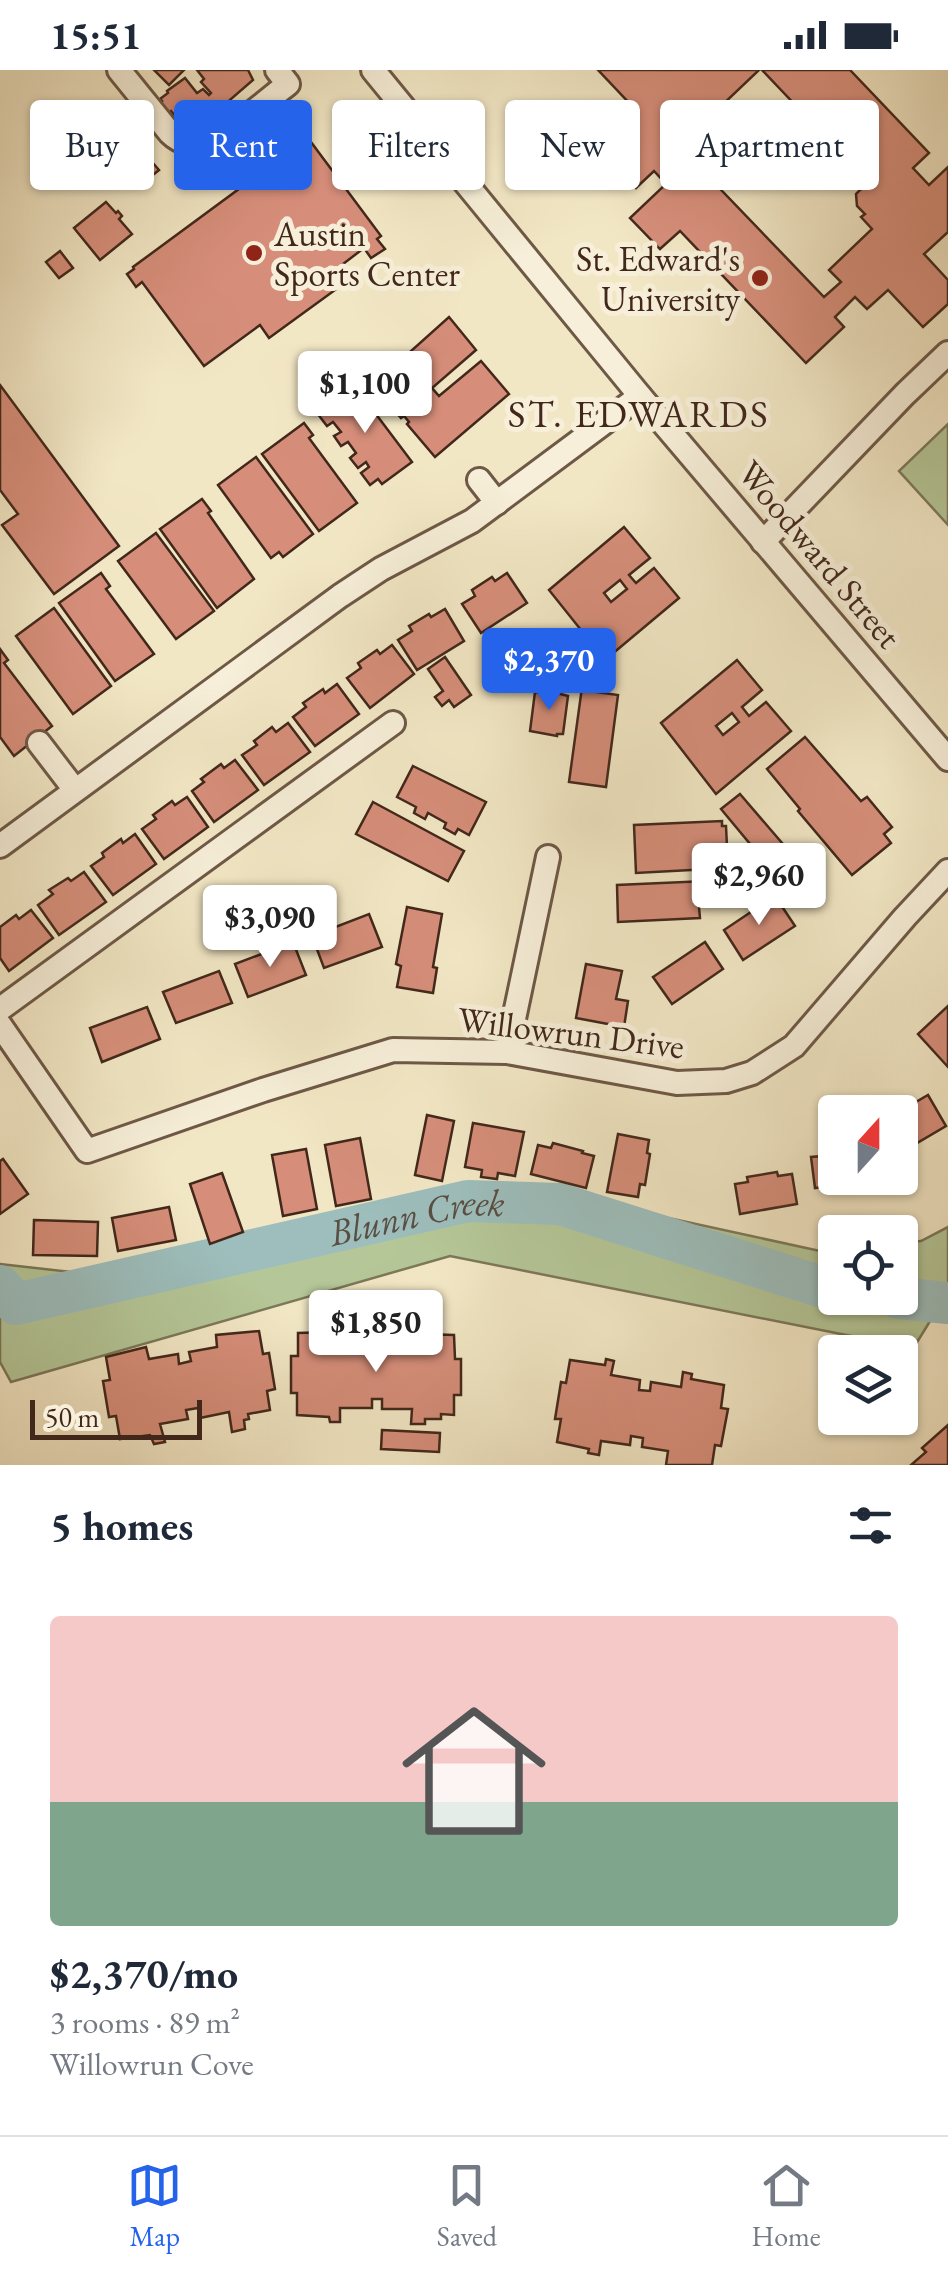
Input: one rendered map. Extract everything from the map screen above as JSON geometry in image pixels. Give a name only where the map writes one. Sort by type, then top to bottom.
[{"type":"street","points":[[119,70],[170,133],[193,144],[212,142],[288,84],[277,70]]},
{"type":"street","name":"Woodward Street","points":[[372,70],[640,396],[948,758]]},
{"type":"street","points":[[763,542],[948,353]]},
{"type":"street","points":[[0,846],[340,596],[472,521],[640,396]]},
{"type":"street","points":[[480,480],[497,503]]},
{"type":"street","points":[[0,1009],[393,723]]},
{"type":"street","points":[[40,743],[76,790]]},
{"type":"street","points":[[507,1052],[548,857]]},
{"type":"street","name":"Willowrun Drive","points":[[0,1025],[87,1151],[262,1090],[393,1050],[507,1052],[676,1083],[726,1081],[752,1073],[794,1046],[948,871]]},
{"type":"green space","points":[[948,424],[948,525],[899,471]]},
{"type":"green space","points":[[563,1195],[818,1251],[818,1315],[918,1315],[918,1241],[948,1227],[948,1292],[918,1341],[918,1335],[846,1335],[450,1256],[11,1382],[0,1362],[0,1264],[80,1273],[448,1196]]},
{"type":"building","points":[[154,70],[184,70],[169,85]]},
{"type":"building","points":[[197,70],[248,70],[253,80],[230,100],[174,100],[174,115],[159,104],[167,91],[185,78],[197,93],[203,89],[209,95],[201,82],[204,79]]},
{"type":"building","points":[[598,70],[759,70],[727,100],[660,100],[660,178],[654,171],[640,184],[640,100],[626,100]]},
{"type":"building","points":[[762,70],[850,70],[879,100],[791,100]]},
{"type":"building","points":[[879,100],[929,153],[913,168],[929,185],[948,167],[948,232],[924,254],[948,280],[948,304],[923,327],[888,290],[867,309],[855,297],[835,317],[844,327],[806,363],[680,231],[660,249],[630,218],[660,190],[721,190],[824,297],[841,282],[829,270],[872,229],[861,217],[865,214],[857,206],[856,194],[860,190],[879,190]]},
{"type":"building","name":"Austin Sports Center","points":[[312,143],[332,170],[332,190],[347,190],[381,236],[377,239],[385,249],[371,258],[364,248],[326,277],[335,290],[269,338],[260,325],[204,366],[142,282],[136,287],[127,274],[237,190],[312,190]]},
{"type":"building","points":[[106,202],[118,211],[122,216],[119,219],[132,234],[100,260],[74,228]]},
{"type":"building","points":[[60,251],[73,268],[59,278],[46,262]]},
{"type":"building","points":[[449,317],[476,350],[432,388],[439,396],[481,361],[509,394],[435,457],[404,416],[401,418],[373,385]]},
{"type":"building","points":[[0,385],[119,546],[54,594],[2,525],[18,514],[0,490]]},
{"type":"building","points":[[354,385],[412,462],[382,484],[378,479],[370,485],[361,473],[369,467],[366,462],[358,468],[350,458],[356,453],[348,442],[341,446],[334,436],[341,432],[333,422],[327,426],[317,413]]},
{"type":"building","points":[[304,423],[313,435],[309,438],[357,503],[319,531],[262,454]]},
{"type":"building","points":[[256,457],[313,534],[283,557],[279,552],[271,558],[218,485]]},
{"type":"building","points":[[202,499],[254,579],[217,608],[160,529]]},
{"type":"building","points":[[624,527],[650,558],[629,575],[636,583],[654,568],[679,598],[605,660],[549,590]],"holes":[[[620,580],[627,589],[611,602],[604,593]]]},
{"type":"building","points":[[156,533],[214,611],[176,639],[118,561]]},
{"type":"building","points":[[101,573],[110,586],[106,589],[154,654],[115,681],[59,603]]},
{"type":"building","points":[[507,573],[527,603],[481,633],[462,604],[475,596],[472,590]]},
{"type":"building","points":[[54,608],[111,686],[73,714],[16,636]]},
{"type":"building","points":[[445,609],[464,641],[417,670],[398,640],[412,631],[409,626]]},
{"type":"building","points":[[392,645],[414,674],[370,708],[347,678],[361,668],[358,663]]},
{"type":"building","points":[[0,649],[8,660],[4,663],[52,726],[14,756],[0,737]]},
{"type":"building","points":[[445,657],[471,695],[454,707],[449,700],[442,706],[435,697],[443,691],[428,669]]},
{"type":"building","points":[[737,660],[762,690],[742,707],[749,716],[766,702],[791,731],[716,794],[661,723]],"holes":[[[732,713],[739,722],[723,735],[716,726]]]},
{"type":"building","points":[[583,680],[597,682],[596,692],[618,695],[606,787],[569,782]]},
{"type":"building","points":[[337,684],[359,714],[315,746],[293,717],[306,707],[303,703]]},
{"type":"building","points":[[535,692],[568,696],[563,734],[557,736],[530,731]]},
{"type":"building","points":[[288,723],[310,752],[264,785],[242,755],[272,727],[276,732]]},
{"type":"building","points":[[805,737],[861,801],[867,797],[892,827],[884,834],[891,843],[852,875],[767,769]]},
{"type":"building","points":[[235,760],[258,790],[214,822],[192,791],[221,764],[224,768]]},
{"type":"building","points":[[413,766],[486,802],[469,835],[458,829],[455,834],[444,828],[446,823],[428,813],[425,819],[414,813],[416,807],[397,797]]},
{"type":"building","points":[[740,794],[794,857],[775,874],[721,809]]},
{"type":"building","points":[[187,797],[208,827],[164,859],[142,829],[172,801],[175,805]]},
{"type":"building","points":[[373,802],[464,851],[448,881],[356,834]]},
{"type":"building","points":[[722,821],[722,826],[726,826],[728,868],[636,873],[634,825]]},
{"type":"building","points":[[135,834],[156,864],[113,895],[91,866],[121,839],[123,843]]},
{"type":"building","points":[[84,872],[106,902],[59,935],[38,905],[53,894],[49,890]]},
{"type":"building","points":[[706,881],[706,896],[698,896],[700,918],[618,922],[617,885]]},
{"type":"building","points":[[775,896],[795,926],[743,960],[724,930]]},
{"type":"building","points":[[407,907],[442,914],[433,993],[397,987],[401,966],[396,964]]},
{"type":"building","points":[[31,910],[53,938],[9,971],[0,958],[0,927]]},
{"type":"building","points":[[369,914],[382,947],[324,968],[312,936]]},
{"type":"building","points":[[293,942],[306,975],[248,997],[235,964]]},
{"type":"building","points":[[705,942],[723,969],[672,1004],[653,977]]},
{"type":"building","points":[[586,964],[622,971],[616,999],[628,1001],[624,1027],[576,1018]]},
{"type":"building","points":[[219,971],[232,1003],[176,1023],[163,992]]},
{"type":"building","points":[[948,1006],[948,1067],[918,1034]]},
{"type":"building","points":[[147,1007],[160,1039],[102,1062],[90,1028]]},
{"type":"building","points":[[928,1095],[946,1126],[918,1142],[918,1101]]},
{"type":"building","points":[[427,1115],[454,1121],[442,1181],[415,1175]]},
{"type":"building","points":[[473,1123],[524,1132],[515,1176],[498,1173],[497,1179],[481,1177],[482,1170],[465,1167]]},
{"type":"building","points":[[618,1134],[649,1140],[645,1185],[640,1184],[638,1197],[607,1192]]},
{"type":"building","points":[[360,1138],[371,1199],[336,1206],[325,1145]]},
{"type":"building","points":[[553,1143],[594,1156],[586,1188],[531,1174],[538,1145],[551,1148]]},
{"type":"building","points":[[306,1149],[317,1209],[283,1216],[272,1155]]},
{"type":"building","points":[[818,1156],[818,1188],[815,1188],[811,1157]]},
{"type":"building","points":[[3,1159],[28,1194],[0,1214],[0,1161]]},
{"type":"building","points":[[777,1172],[778,1176],[792,1174],[797,1204],[740,1214],[735,1184],[748,1182],[747,1177]]},
{"type":"building","points":[[222,1173],[243,1232],[210,1244],[190,1184]]},
{"type":"building","points":[[169,1207],[176,1240],[118,1251],[112,1218]]},
{"type":"building","points":[[34,1220],[98,1222],[97,1256],[33,1255]]},
{"type":"building","points":[[331,1326],[342,1326],[342,1342],[371,1342],[371,1353],[382,1352],[382,1342],[412,1342],[412,1328],[422,1328],[422,1334],[454,1335],[455,1359],[461,1359],[461,1395],[454,1395],[454,1415],[441,1414],[441,1419],[411,1424],[412,1409],[382,1409],[382,1399],[372,1399],[372,1408],[340,1408],[340,1422],[330,1422],[329,1417],[297,1415],[297,1393],[291,1393],[291,1356],[298,1356],[298,1333],[331,1332]]},
{"type":"building","points":[[259,1331],[263,1354],[269,1353],[275,1389],[267,1391],[270,1410],[248,1414],[245,1429],[232,1432],[229,1412],[200,1418],[198,1408],[186,1410],[188,1419],[160,1424],[165,1442],[154,1444],[150,1435],[120,1439],[116,1416],[109,1417],[103,1381],[110,1380],[106,1357],[146,1347],[149,1359],[178,1354],[179,1364],[191,1361],[189,1352],[217,1347],[216,1335]]},
{"type":"building","points":[[606,1359],[614,1361],[611,1375],[640,1380],[639,1390],[650,1391],[651,1382],[681,1387],[683,1372],[692,1374],[691,1379],[724,1385],[721,1408],[728,1409],[721,1446],[715,1445],[712,1465],[666,1465],[668,1451],[642,1447],[643,1438],[631,1436],[630,1445],[601,1441],[599,1455],[557,1442],[561,1419],[555,1419],[561,1382],[566,1383],[570,1360],[605,1365]]},
{"type":"building","points":[[948,1425],[948,1465],[911,1465],[926,1452],[922,1448]]},
{"type":"building","points":[[382,1430],[440,1433],[439,1452],[381,1449]]},
{"type":"waterway","name":"Blunn Creek","points":[[0,1286],[16,1304],[468,1201],[560,1204],[818,1286]]},
{"type":"waterway","name":"Blunn Creek","points":[[918,1300],[948,1303]]},
{"type":"place","name":"Austin Sports Center","points":[[254,253]]},
{"type":"place","name":"St. Edward's University","points":[[760,278]]},
{"type":"district","name":"ST. EDWARDS","points":[[639,413]]}]
